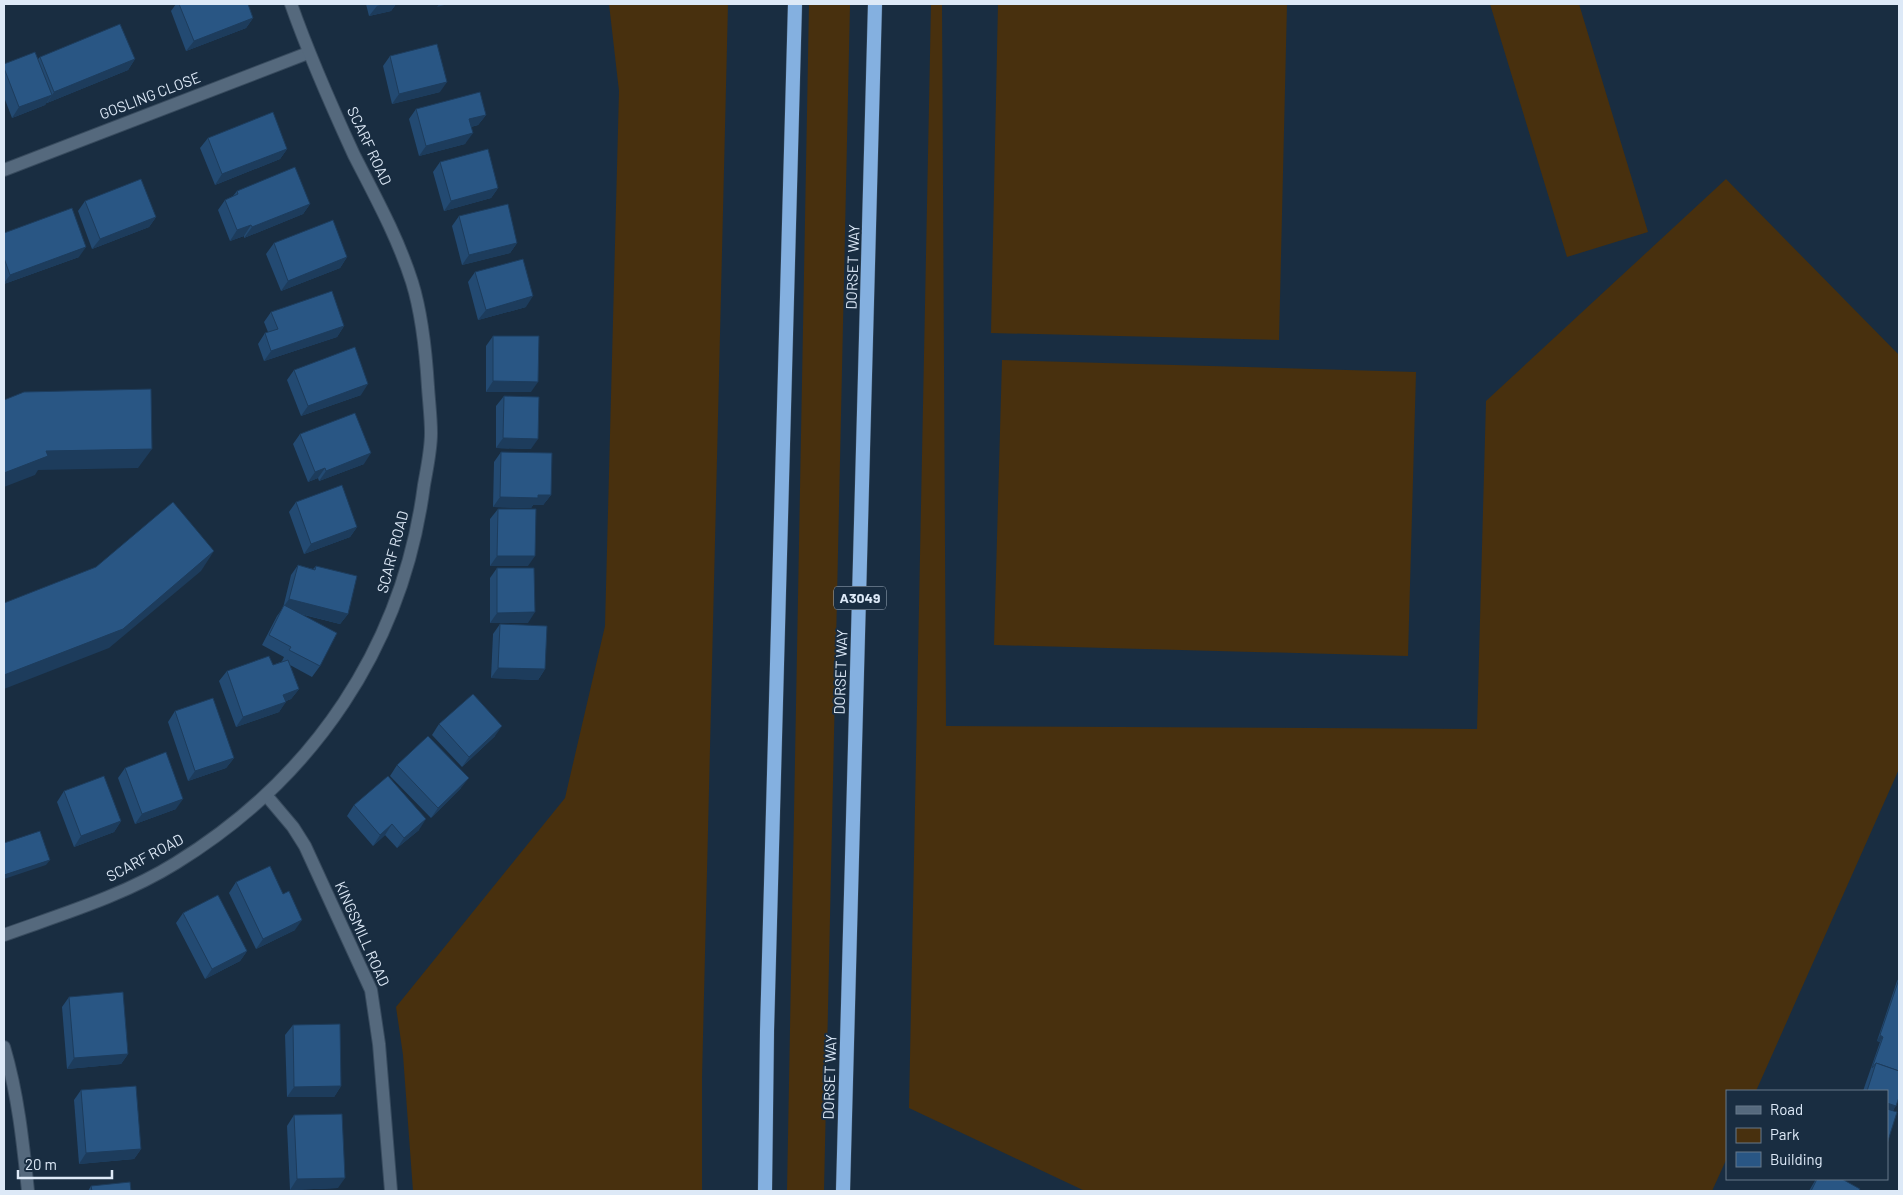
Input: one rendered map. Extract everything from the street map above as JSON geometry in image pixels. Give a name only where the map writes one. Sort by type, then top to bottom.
[{"type":"highway","points":[[765,1191],[766,1031],[795,4]]},
{"type":"highway","name":"DORSET WAY","points":[[843,1191],[875,4]]},
{"type":"street","name":"SCARF ROAD","points":[[4,936],[131,887],[176,863],[266,796],[302,760],[340,710],[379,645],[404,582],[421,511],[431,435],[426,355],[413,284],[385,218],[308,53],[291,4]]},
{"type":"street","name":"GOSLING CLOSE","points":[[4,170],[308,53]]},
{"type":"street","name":"KINGSMILL ROAD","points":[[266,796],[294,827],[305,846],[371,990],[379,1044],[391,1191]]},
{"type":"street","points":[[4,1047],[22,1137],[28,1191]]},
{"type":"green space","points":[[609,4],[728,4],[702,1078],[702,1191],[413,1191],[403,1055],[396,1007],[565,798],[605,626],[619,91]]},
{"type":"green space","points":[[809,4],[850,4],[824,1191],[787,1191]]},
{"type":"green space","points":[[931,4],[942,4],[946,726],[1477,729],[1486,401],[1726,179],[1899,355],[1899,769],[1756,1090],[1726,1090],[1726,1160],[1712,1191],[1085,1191],[909,1108]]},
{"type":"green space","points":[[998,4],[1287,4],[1279,340],[991,333]]},
{"type":"green space","points":[[1490,4],[1579,4],[1648,232],[1567,257]]},
{"type":"green space","points":[[1002,360],[1416,372],[1408,656],[994,645]]},
{"type":"building","points":[[179,4],[248,4],[253,18],[194,41]]},
{"type":"building","points":[[120,24],[135,59],[54,92],[40,57]]},
{"type":"building","points":[[437,44],[447,82],[399,94],[390,56]]},
{"type":"building","points":[[35,52],[52,95],[19,107],[4,64]]},
{"type":"building","points":[[480,92],[486,115],[469,119],[473,133],[426,146],[416,109]]},
{"type":"building","points":[[273,112],[287,149],[222,174],[208,138]]},
{"type":"building","points":[[488,149],[498,188],[451,201],[440,162]]},
{"type":"building","points":[[295,167],[310,204],[252,227],[251,225],[237,230],[225,200],[238,194],[237,191]]},
{"type":"building","points":[[141,179],[156,217],[100,239],[85,201]]},
{"type":"building","points":[[508,204],[517,243],[469,255],[459,216]]},
{"type":"building","points":[[72,208],[86,247],[10,275],[4,258],[4,233]]},
{"type":"building","points":[[333,220],[347,257],[288,281],[274,243]]},
{"type":"building","points":[[523,259],[533,296],[486,310],[475,272]]},
{"type":"building","points":[[332,291],[344,326],[271,351],[265,333],[278,329],[271,312]]},
{"type":"building","points":[[493,336],[539,336],[538,382],[493,381]]},
{"type":"building","points":[[355,347],[368,384],[308,406],[294,370]]},
{"type":"building","points":[[151,389],[152,449],[46,451],[48,456],[4,473],[4,400],[24,392]]},
{"type":"building","points":[[504,396],[539,397],[538,439],[503,438]]},
{"type":"building","points":[[355,413],[371,453],[326,471],[325,468],[315,472],[300,434]]},
{"type":"building","points":[[501,452],[552,453],[551,495],[538,495],[538,498],[500,497]]},
{"type":"building","points":[[342,485],[357,527],[311,544],[296,502]]},
{"type":"building","points":[[173,502],[214,551],[123,629],[4,675],[4,603],[96,567]]},
{"type":"building","points":[[498,509],[536,509],[535,556],[497,556]]},
{"type":"building","points":[[298,565],[315,570],[316,566],[357,576],[348,614],[289,599]]},
{"type":"building","points":[[497,568],[534,568],[535,612],[497,613]]},
{"type":"building","points":[[284,605],[337,633],[320,666],[289,650],[291,647],[269,635]]},
{"type":"building","points":[[500,624],[547,626],[545,669],[498,668]]},
{"type":"building","points":[[269,656],[273,665],[288,660],[299,689],[283,695],[286,702],[243,717],[227,671]]},
{"type":"building","points":[[473,694],[502,726],[469,757],[439,724]]},
{"type":"building","points":[[213,698],[234,758],[195,771],[175,711]]},
{"type":"building","points":[[428,736],[469,778],[438,808],[397,765]]},
{"type":"building","points":[[166,752],[183,799],[142,814],[125,768]]},
{"type":"building","points":[[104,776],[121,821],[81,836],[64,791]]},
{"type":"building","points":[[388,776],[426,819],[404,838],[392,824],[380,835],[354,805]]},
{"type":"building","points":[[40,831],[50,860],[4,875],[4,843]]},
{"type":"building","points":[[270,866],[283,894],[289,891],[302,920],[263,939],[236,882]]},
{"type":"building","points":[[218,895],[247,951],[212,969],[183,913]]},
{"type":"building","points":[[1899,979],[1899,1071],[1876,1063],[1872,1068],[1883,1037],[1880,1035]]},
{"type":"building","points":[[123,992],[128,1054],[74,1058],[69,997]]},
{"type":"building","points":[[340,1024],[341,1086],[294,1087],[293,1025]]},
{"type":"building","points":[[1876,1063],[1899,1071],[1899,1097],[1896,1106],[1888,1103],[1888,1090],[1867,1090]]},
{"type":"building","points":[[136,1086],[141,1149],[86,1153],[81,1090]]},
{"type":"building","points":[[1888,1109],[1897,1112],[1888,1141]]},
{"type":"building","points":[[342,1114],[345,1178],[297,1179],[294,1115]]},
{"type":"building","points":[[1816,1180],[1844,1180],[1860,1189],[1859,1191],[1811,1191]]},
{"type":"building","points":[[130,1182],[131,1191],[92,1191],[91,1186]]}]
